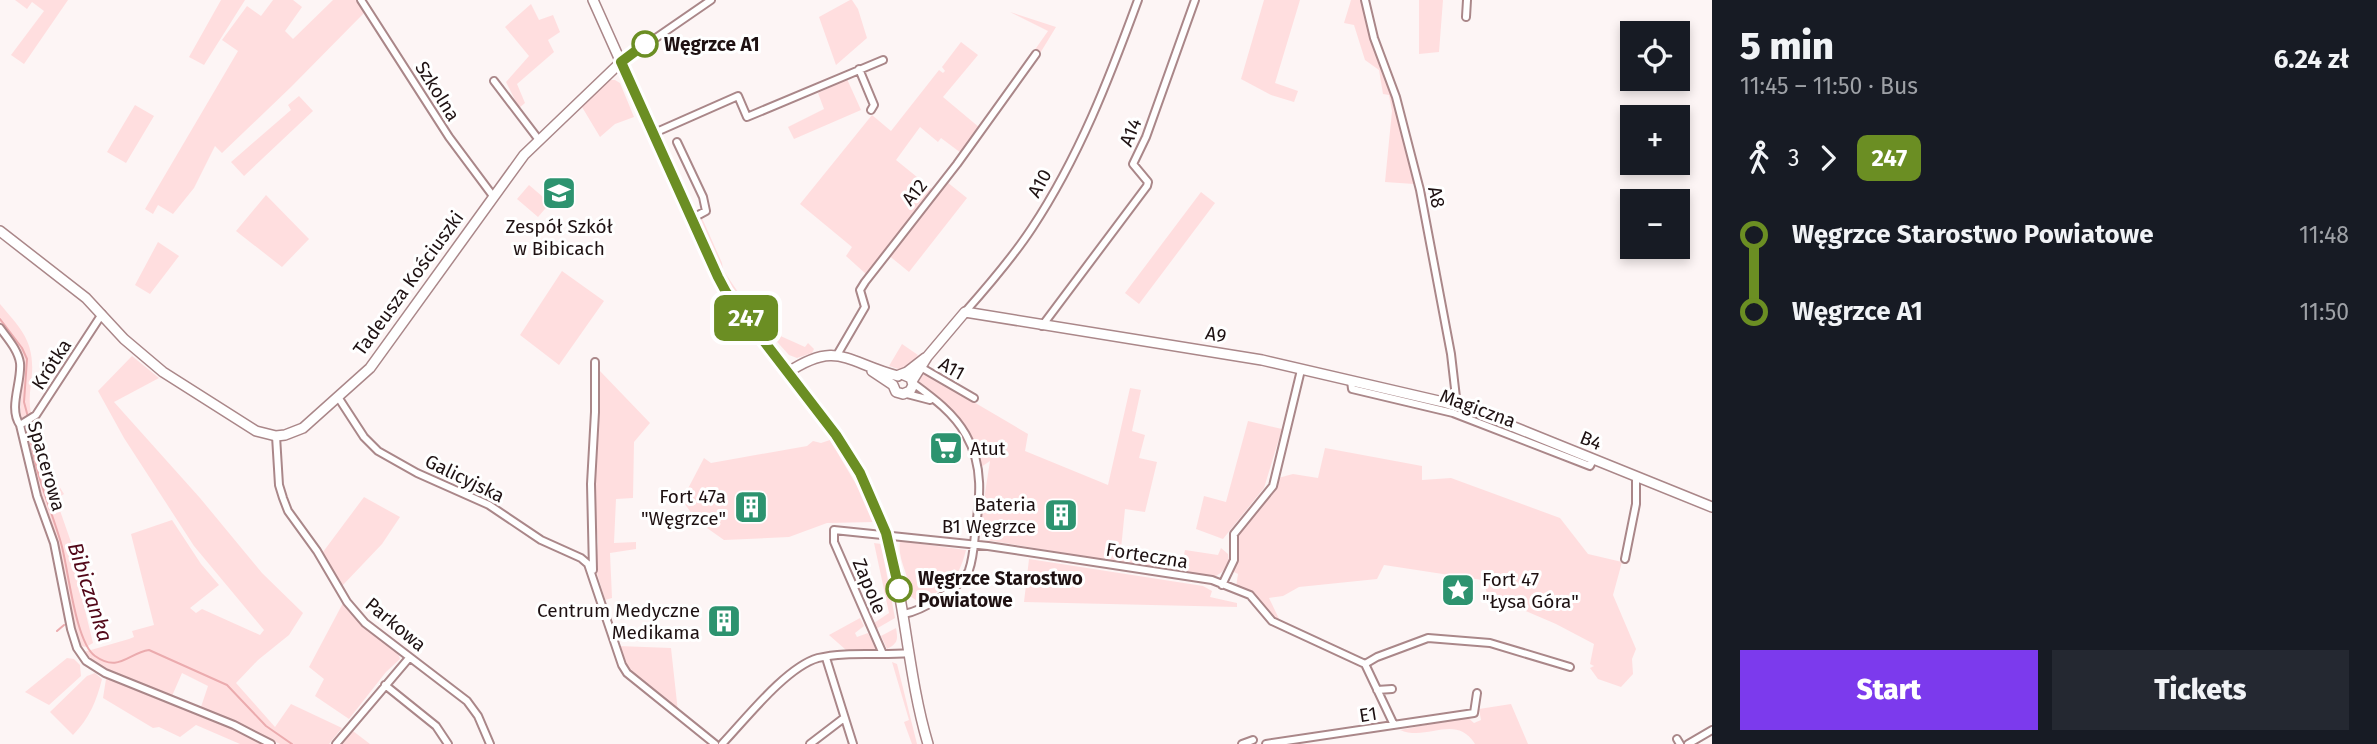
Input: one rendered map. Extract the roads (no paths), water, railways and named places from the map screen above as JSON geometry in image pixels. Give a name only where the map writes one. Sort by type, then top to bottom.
[{"type":"street","name":"Szkolna","points":[[361,0],[449,137],[493,196]]},
{"type":"street","points":[[593,0],[726,292],[848,453],[868,489],[890,548],[928,744]]},
{"type":"street","points":[[621,62],[711,0]]},
{"type":"street","name":"A10","points":[[904,380],[927,357],[1030,232],[1070,163],[1094,114],[1138,0]]},
{"type":"street","name":"A14","points":[[1042,326],[1147,186],[1146,178],[1133,164],[1146,137],[1195,0]]},
{"type":"street","name":"A8","points":[[1365,0],[1374,38],[1396,97],[1422,198],[1451,354],[1457,406]]},
{"type":"street","points":[[1466,17],[1467,0]]},
{"type":"street","name":"A12","points":[[837,355],[865,307],[860,290],[865,282],[957,164],[1036,54]]},
{"type":"street","points":[[652,134],[738,96],[747,117],[883,60]]},
{"type":"street","name":"Tadeusza Kościuszki","points":[[276,436],[303,428],[383,352],[524,155],[621,62]]},
{"type":"street","points":[[859,69],[874,105],[871,110]]},
{"type":"street","points":[[494,81],[539,140]]},
{"type":"street","points":[[677,142],[703,197],[706,211],[691,219]]},
{"type":"street","points":[[0,231],[65,280],[142,356],[163,372],[256,431],[276,436]]},
{"type":"street","name":"A9","points":[[965,312],[1198,349],[1457,406]]},
{"type":"street","name":"Krótka","points":[[25,422],[53,391],[102,314]]},
{"type":"street","name":"Spacerowa","points":[[0,328],[17,354],[20,365],[15,411],[25,422],[37,496],[54,543],[77,648],[86,661],[105,673],[234,725],[271,744]]},
{"type":"street","points":[[787,373],[810,358],[837,355],[904,380],[950,413],[962,429],[976,458],[981,494],[969,571],[956,587],[918,610],[904,614]]},
{"type":"street","points":[[595,362],[591,484],[592,572],[626,673],[715,744]]},
{"type":"street","name":"A11","points":[[918,366],[974,398]]},
{"type":"street","points":[[1222,586],[1234,560],[1234,534],[1273,486],[1301,370]]},
{"type":"street","points":[[904,380],[899,394],[935,401]]},
{"type":"street","points":[[904,380],[911,389],[907,394]]},
{"type":"street","name":"Magiczna","points":[[1351,381],[1352,389],[1453,413],[1590,466],[1593,460]]},
{"type":"street","name":"Galicyjska","points":[[338,397],[364,437],[378,451],[417,473],[489,505],[541,540],[581,558],[592,572]]},
{"type":"street","name":"B4","points":[[1457,406],[1712,507]]},
{"type":"street","name":"Parkowa","points":[[276,436],[279,485],[288,511],[317,551],[346,602],[365,623],[467,701],[478,716],[490,744]]},
{"type":"street","points":[[1625,559],[1636,504],[1636,477]]},
{"type":"street","name":"Forteczna","points":[[834,530],[974,545],[1212,580],[1250,595],[1272,621],[1365,664]]},
{"type":"street","name":"Zapole","points":[[834,530],[834,542],[883,654]]},
{"type":"street","points":[[1394,726],[1365,664],[1427,638],[1490,643],[1570,667]]},
{"type":"street","points":[[722,744],[786,677],[804,664],[819,658],[909,653]]},
{"type":"street","points":[[336,744],[409,658]]},
{"type":"street","points":[[826,658],[853,744]]},
{"type":"street","points":[[1351,665],[1358,660]]},
{"type":"street","points":[[385,685],[436,726],[448,744]]},
{"type":"street","points":[[1377,690],[1392,689]]},
{"type":"street","name":"E1","points":[[1265,744],[1474,713],[1477,693]]},
{"type":"street","points":[[810,744],[844,719]]},
{"type":"street","points":[[1688,744],[1712,730]]},
{"type":"street","points":[[1242,744],[1253,740]]},
{"type":"waterway","name":"Bibiczanka","points":[[0,319],[27,359],[24,402],[28,417]]},
{"type":"waterway","name":"Bibiczanka","points":[[29,423],[37,469],[61,543],[77,620],[88,648],[95,656],[111,663],[149,650],[227,685],[266,726],[292,744]]},
{"type":"waterway","points":[[57,631],[64,625]]},
{"type":"place","name":"Węgrzce A1","points":[[645,44]]},
{"type":"place","name":"Zespół Szkół w Bibicach","points":[[559,193]]},
{"type":"place","name":"Atut","points":[[946,448]]},
{"type":"place","name":"Fort 47a \"Węgrzce\"","points":[[751,507]]},
{"type":"place","name":"Bateria B1 Węgrzce","points":[[1061,515]]},
{"type":"place","name":"Węgrzce Starostwo Powiatowe","points":[[899,589]]},
{"type":"place","name":"Fort 47 \"Łysa Góra\"","points":[[1458,590]]},
{"type":"place","name":"Centrum Medyczne Medikama","points":[[724,621]]}]
